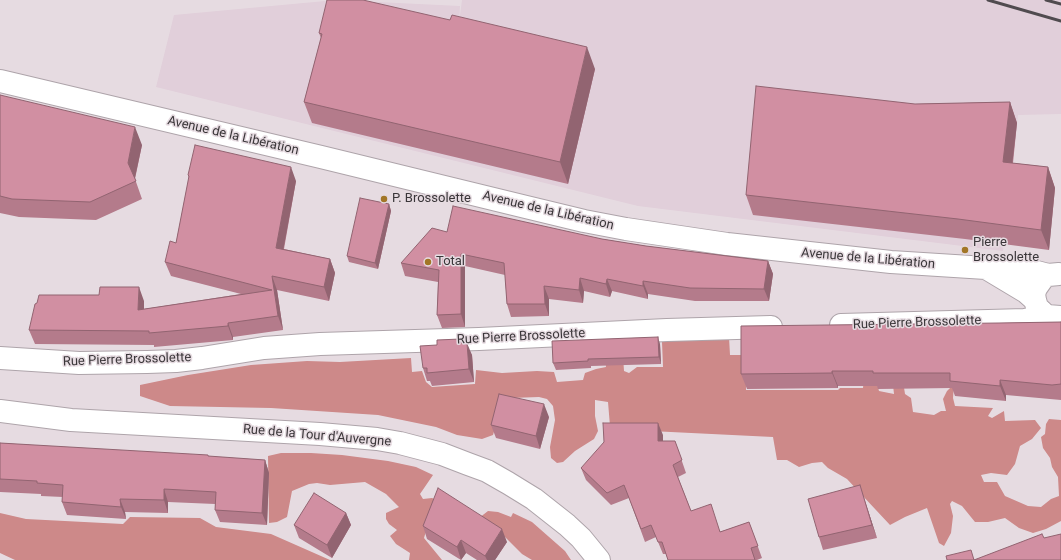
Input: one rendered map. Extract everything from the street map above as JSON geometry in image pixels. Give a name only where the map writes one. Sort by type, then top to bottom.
[{"type":"street","name":"Avenue de la Libération","points":[[0,81],[584,221],[686,239],[798,253],[891,262],[986,268],[1003,266],[1018,267],[1055,275]]},
{"type":"street","name":"Avenue de la Libération","points":[[986,268],[1026,292],[1046,310]]},
{"type":"street","points":[[1046,310],[1036,288],[1039,282],[1055,275]]},
{"type":"street","name":"Rue Pierre Brossolette","points":[[825,326],[1018,320],[1034,318],[1046,310]]},
{"type":"street","name":"Rue Pierre Brossolette","points":[[0,358],[79,363],[147,362],[189,359],[264,348],[312,344],[794,326]]},
{"type":"street","name":"Rue de la Tour d'Auvergne","points":[[0,411],[71,420],[320,434],[377,439],[400,443],[442,454],[487,471],[508,483],[534,499],[567,525],[581,538],[599,560]]},
{"type":"shaded area","points":[[336,0],[460,6],[459,23],[462,0],[1061,0],[1061,114],[1018,115],[1003,251],[638,206],[156,87],[174,15]]},
{"type":"shaded area","points":[[666,337],[729,337],[730,355],[746,355],[746,390],[838,390],[840,388],[863,388],[864,378],[875,377],[879,391],[894,394],[893,385],[903,381],[905,394],[911,398],[913,412],[934,415],[941,411],[946,411],[943,399],[947,391],[954,384],[953,398],[955,406],[993,408],[988,416],[992,418],[1004,411],[1005,421],[1035,420],[1041,428],[1032,439],[1020,446],[1015,464],[1007,475],[991,473],[981,475],[984,482],[997,482],[1005,496],[1028,506],[1041,507],[1051,499],[1059,496],[1058,477],[1052,467],[1050,458],[1043,448],[1041,437],[1045,434],[1046,424],[1049,419],[1061,420],[1061,521],[1046,529],[1033,533],[1019,528],[1005,518],[988,522],[975,522],[962,506],[952,501],[950,504],[953,516],[951,533],[944,546],[939,543],[927,508],[890,525],[847,479],[828,468],[822,462],[799,467],[787,460],[777,460],[773,437],[630,430],[610,426],[608,402],[595,400],[595,416],[598,431],[594,439],[575,451],[563,462],[557,463],[551,458],[550,447],[555,420],[553,406],[547,399],[539,397],[511,398],[503,400],[493,435],[482,439],[457,435],[436,427],[378,415],[271,408],[170,406],[140,396],[140,385],[188,375],[251,365],[307,361],[340,362],[411,358],[412,372],[422,371],[426,382],[432,387],[475,384],[476,370],[502,373],[537,371],[554,372],[557,382],[583,380],[585,373],[606,367],[604,350],[622,341],[624,371],[629,373],[637,367],[663,367],[662,342]]},
{"type":"shaded area","points":[[281,453],[342,455],[388,461],[416,467],[433,475],[420,494],[423,499],[432,498],[439,501],[430,517],[424,538],[442,560],[409,560],[410,553],[396,544],[390,536],[397,530],[389,524],[386,519],[386,513],[399,507],[386,494],[365,482],[330,485],[317,483],[309,484],[292,491],[287,517],[277,522],[269,523],[268,456]]},
{"type":"shaded area","points":[[488,511],[498,512],[511,517],[513,513],[532,522],[565,551],[571,560],[532,560],[522,554],[503,535],[479,518]]},
{"type":"shaded area","points":[[0,513],[26,519],[123,524],[130,517],[200,518],[216,527],[271,534],[330,560],[15,560],[0,553]]},
{"type":"building","points":[[327,0],[363,0],[450,20],[452,15],[587,47],[560,162],[304,102],[322,34],[319,33]]},
{"type":"building","points":[[756,86],[915,104],[1010,102],[1003,162],[1048,167],[1041,230],[746,195]]},
{"type":"building","points":[[0,95],[135,127],[128,163],[136,181],[90,202],[12,199],[0,196]]},
{"type":"building","points":[[195,145],[291,167],[276,248],[330,259],[324,287],[272,276],[278,316],[228,323],[228,326],[149,333],[149,331],[29,330],[35,304],[37,303],[39,295],[99,295],[100,287],[139,287],[138,310],[272,290],[165,262],[170,241],[176,243]]},
{"type":"building","points":[[360,198],[389,204],[375,263],[347,256]]},
{"type":"building","points":[[453,206],[602,239],[768,261],[764,289],[690,288],[643,281],[643,286],[607,279],[606,284],[580,278],[579,290],[544,286],[545,304],[507,304],[504,263],[461,254],[461,314],[437,315],[439,270],[401,263],[432,228],[447,232]]},
{"type":"building","points":[[1061,322],[1061,384],[1052,385],[1000,380],[1000,386],[950,381],[950,373],[873,373],[873,371],[832,371],[832,373],[741,374],[741,326]]},
{"type":"building","points":[[658,337],[659,357],[588,359],[588,361],[553,363],[552,341]]},
{"type":"building","points":[[461,339],[461,343],[467,343],[469,369],[427,373],[427,368],[423,368],[420,346],[437,345],[437,340]]},
{"type":"building","points":[[499,394],[544,404],[536,436],[491,425]]},
{"type":"building","points":[[603,423],[658,423],[658,441],[675,441],[682,460],[673,465],[691,511],[711,504],[720,532],[749,522],[758,546],[751,548],[755,560],[668,560],[662,542],[658,542],[651,525],[641,529],[624,485],[607,493],[581,468],[604,442]]},
{"type":"building","points":[[0,443],[208,455],[265,460],[262,513],[215,510],[216,492],[164,489],[164,500],[120,499],[121,507],[62,502],[63,485],[37,483],[37,481],[0,479]]},
{"type":"building","points":[[860,485],[872,525],[819,537],[808,499]]},
{"type":"building","points":[[438,488],[502,529],[485,556],[461,540],[457,547],[423,526]]},
{"type":"building","points":[[314,493],[346,513],[327,545],[294,525]]},
{"type":"building","points":[[1042,534],[1044,538],[1061,534],[1061,560],[974,560]]},
{"type":"building","points":[[971,550],[974,560],[947,560],[946,556]]},
{"type":"railway","points":[[988,0],[1061,21]]},
{"type":"railway","points":[[1046,0],[1061,4]]},
{"type":"place","name":"P. Brossolette","points":[[384,199]]},
{"type":"place","name":"Pierre Brossolette","points":[[965,250]]},
{"type":"place","name":"Total","points":[[428,262]]}]
